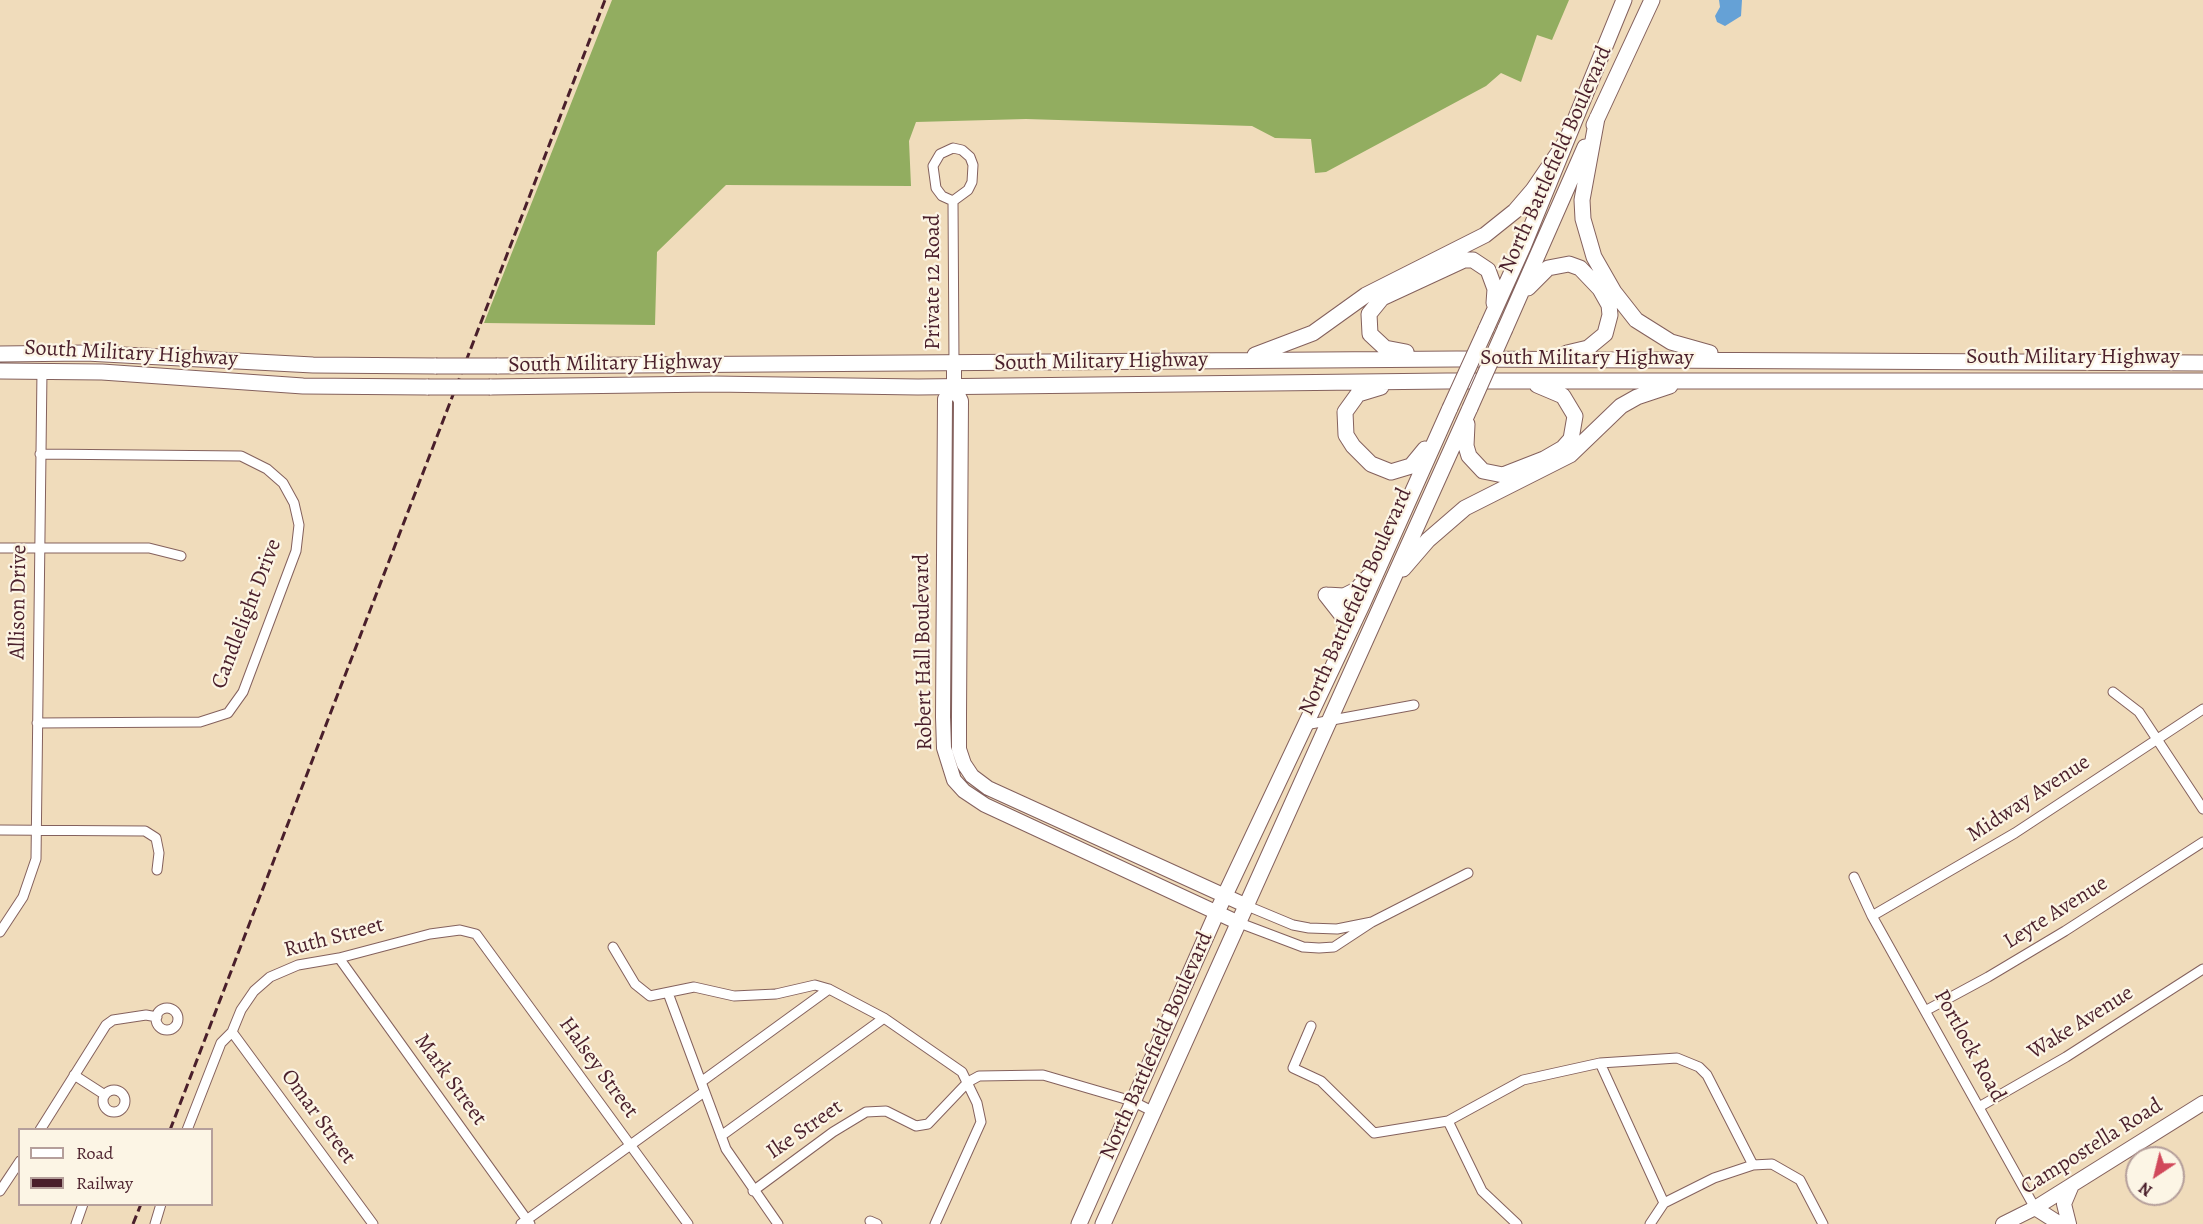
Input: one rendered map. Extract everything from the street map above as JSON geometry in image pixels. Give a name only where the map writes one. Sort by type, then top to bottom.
[{"type":"main road","name":"North Battlefield Boulevard","points":[[1079,1224],[1217,912],[1347,636],[1523,247],[1624,0]]},
{"type":"main road","name":"North Battlefield Boulevard","points":[[1102,1224],[1327,720],[1470,408],[1597,117],[1652,0]]},
{"type":"main road","points":[[1226,360],[1285,345],[1313,333],[1366,295],[1485,236],[1521,204],[1568,137],[1586,120],[1601,88],[1623,63]]},
{"type":"main road","points":[[1597,117],[1584,182],[1583,219],[1594,257],[1614,292],[1636,320],[1671,342],[1694,350],[1770,360]]},
{"type":"main road","points":[[1457,359],[1384,348],[1376,342],[1368,324],[1374,305],[1382,298],[1455,262],[1473,260],[1488,270],[1495,289],[1486,329]]},
{"type":"main road","points":[[1508,359],[1577,352],[1588,348],[1605,334],[1610,315],[1609,305],[1588,275],[1569,264],[1548,268],[1539,275],[1516,305]]},
{"type":"main road","name":"South Military Highway","points":[[0,354],[87,353],[313,365],[436,366],[1457,359],[2203,363]]},
{"type":"main road","name":"South Military Highway","points":[[0,371],[102,372],[303,386],[428,387],[713,384],[954,386],[1447,381],[2203,381]]},
{"type":"main road","points":[[1447,381],[1406,383],[1365,391],[1350,402],[1344,424],[1353,446],[1371,464],[1380,470],[1402,471],[1419,458],[1450,408]]},
{"type":"main road","points":[[1470,408],[1466,446],[1475,465],[1483,471],[1503,475],[1563,448],[1571,439],[1575,428],[1571,405],[1563,396],[1535,385],[1498,381]]},
{"type":"main road","points":[[1383,599],[1428,540],[1465,508],[1570,455],[1621,406],[1637,397],[1688,381]]},
{"type":"main road","points":[[1347,636],[1344,618],[1326,595],[1344,596],[1356,590],[1382,559]]},
{"type":"street","name":"Private 12 Road","points":[[953,148],[962,150],[970,157],[973,165],[972,182],[968,190],[953,201],[942,195],[936,188],[933,166],[940,154],[953,148]]},
{"type":"street","name":"Private 12 Road","points":[[953,201],[954,363]]},
{"type":"street","name":"Robert Hall Boulevard","points":[[954,363],[954,386],[961,401],[960,748],[964,764],[972,776],[988,788],[1245,905]]},
{"type":"street","name":"Allison Drive","points":[[0,932],[23,897],[36,859],[42,371]]},
{"type":"street","name":"Robert Hall Boulevard","points":[[954,386],[945,399],[943,717],[944,748],[954,780]]},
{"type":"street","name":"Candlelight Drive","points":[[37,723],[200,722],[228,712],[243,692],[296,551],[299,525],[294,503],[283,483],[267,469],[241,456],[40,454]]},
{"type":"street","points":[[0,548],[149,548],[181,556]]},
{"type":"street","points":[[2113,692],[2139,712],[2203,809]]},
{"type":"street","points":[[1305,725],[1414,705]]},
{"type":"street","name":"Midway Avenue","points":[[1872,916],[2015,833],[2203,709]]},
{"type":"street","points":[[954,780],[989,797],[1010,798]]},
{"type":"street","points":[[954,780],[964,792],[985,805],[1237,922],[1303,946],[1334,947],[1372,922],[1468,873]]},
{"type":"street","points":[[0,830],[145,831],[156,838],[159,853],[157,870]]},
{"type":"street","name":"Leyte Avenue","points":[[1925,1011],[2065,931],[2203,842]]},
{"type":"street","name":"Portlock Road","points":[[1854,877],[1872,916],[2036,1208],[2060,1224]]},
{"type":"street","points":[[1245,905],[1293,925],[1309,928],[1337,929],[1372,922]]},
{"type":"street","name":"Ruth Street","points":[[188,1128],[221,1043],[232,1032],[254,991],[270,977],[298,965],[339,958],[430,933],[460,930],[476,934]]},
{"type":"street","name":"Halsey Street","points":[[476,934],[688,1224]]},
{"type":"street","points":[[613,947],[639,989],[650,996],[694,987],[734,996],[776,994],[810,985],[830,989],[884,1018],[962,1072],[981,1113],[981,1122],[935,1224]]},
{"type":"street","name":"Mark Street","points":[[339,958],[526,1223]]},
{"type":"street","name":"Wake Avenue","points":[[1978,1107],[2066,1057],[2203,969]]},
{"type":"street","points":[[700,1082],[830,989]]},
{"type":"street","name":"Ike Street","points":[[668,993],[721,1136],[734,1163],[778,1224]]},
{"type":"street","points":[[41,1128],[106,1024],[113,1020],[146,1015],[157,1017]]},
{"type":"street","name":"Ike Street","points":[[721,1136],[884,1018]]},
{"type":"street","points":[[1311,1026],[1293,1068],[1321,1081],[1374,1133],[1448,1121],[1523,1080],[1600,1063],[1677,1058],[1699,1067],[1713,1085],[1753,1165]]},
{"type":"street","name":"Omar Street","points":[[232,1032],[373,1224]]},
{"type":"street","points":[[1600,1063],[1664,1203]]},
{"type":"street","points":[[968,1082],[979,1076],[1033,1073],[1132,1101],[1152,1111]]},
{"type":"street","points":[[74,1075],[105,1095]]},
{"type":"street","name":"Ike Street","points":[[753,1191],[833,1132],[866,1112],[886,1111],[916,1126],[928,1125],[968,1082]]},
{"type":"street","points":[[526,1223],[704,1092]]},
{"type":"street","name":"Campostella Road","points":[[2002,1224],[2036,1208],[2203,1103]]},
{"type":"street","points":[[1448,1121],[1482,1191],[1517,1224]]},
{"type":"street","points":[[0,1191],[18,1164]]},
{"type":"street","points":[[1650,1224],[1664,1203],[1714,1178],[1753,1165],[1772,1164],[1800,1180],[1823,1224]]},
{"type":"street","points":[[2069,1224],[2064,1214],[2064,1204],[2072,1185]]},
{"type":"street","points":[[76,1224],[82,1206]]},
{"type":"street","points":[[155,1224],[160,1206]]},
{"type":"green space","points":[[612,0],[1569,0],[1552,40],[1537,35],[1521,82],[1501,73],[1486,86],[1326,172],[1315,173],[1311,139],[1275,138],[1252,126],[1026,119],[916,122],[909,141],[911,186],[726,185],[657,252],[655,325],[484,323]]},
{"type":"water","points":[[1719,0],[1742,0],[1741,16],[1725,26],[1717,22],[1715,16],[1720,7]]},
{"type":"railway","points":[[171,1128],[605,0]]},
{"type":"railway","points":[[133,1224],[140,1206]]}]
